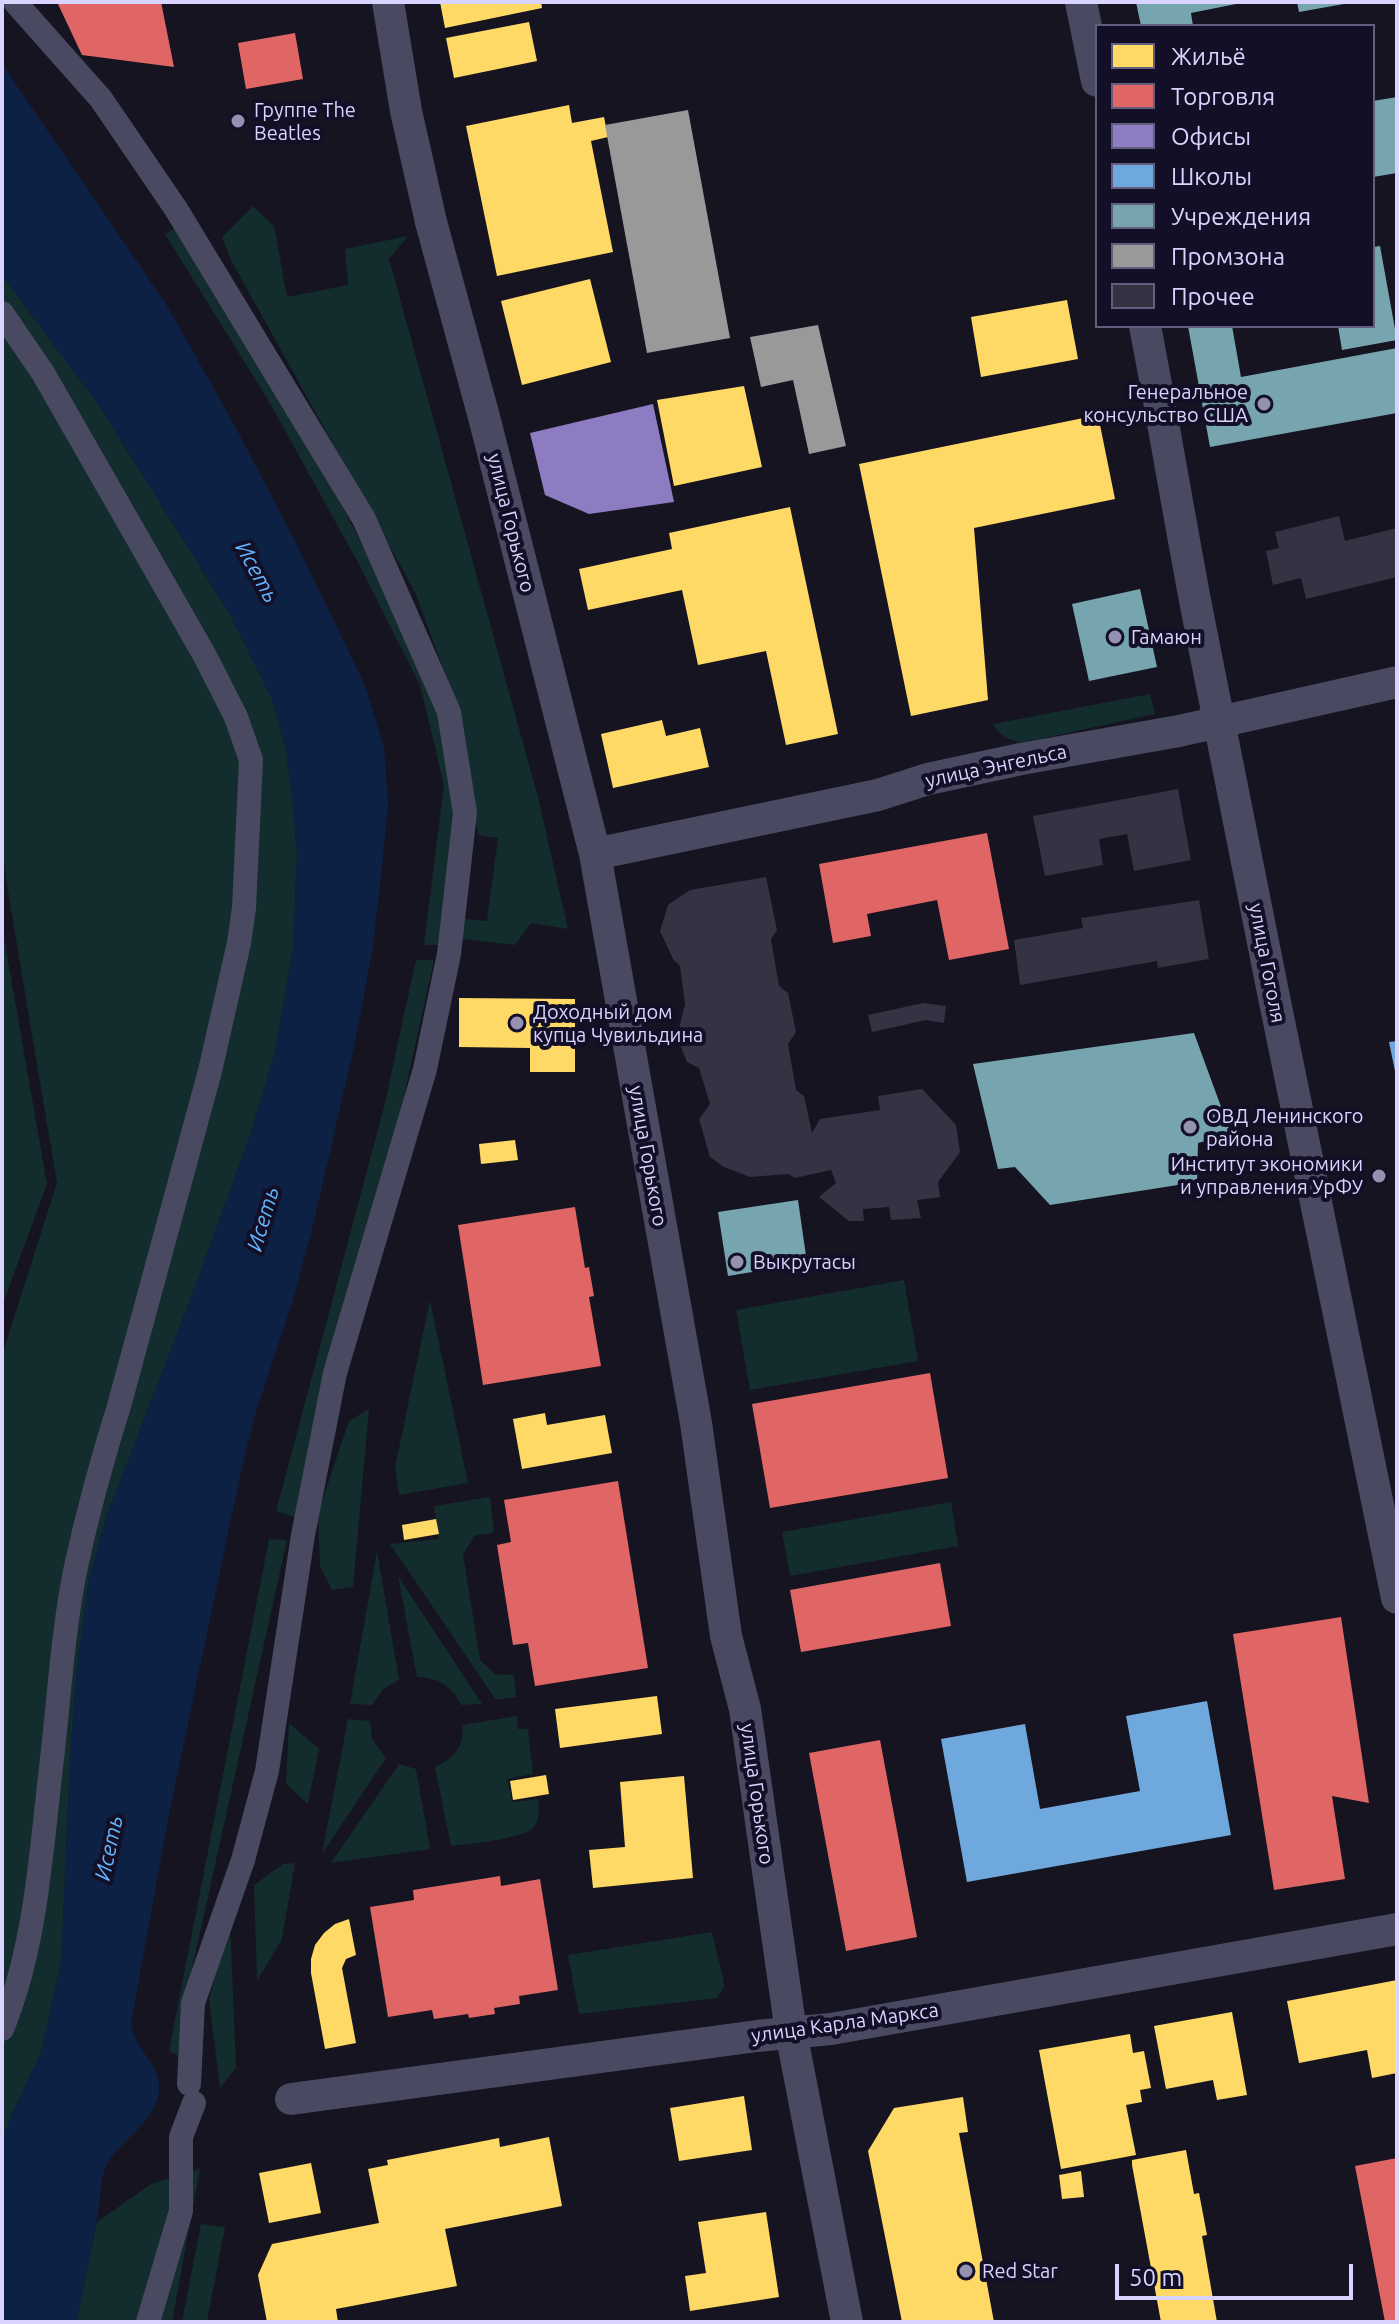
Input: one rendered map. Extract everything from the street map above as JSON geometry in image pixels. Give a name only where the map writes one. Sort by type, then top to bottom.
[{"type":"street","points":[[15,2],[101,99],[176,209],[364,519],[449,712],[465,813],[449,954],[425,1069],[335,1373],[303,1535],[267,1771],[243,1860],[193,2003],[192,2093],[181,2137],[181,2211],[148,2322]]},
{"type":"street","name":"улица Горького","points":[[388,2],[406,111],[431,222],[488,432],[595,854],[696,1423],[726,1636],[745,1709],[791,2032],[847,2322]]},
{"type":"street","points":[[1081,2],[1095,71]]},
{"type":"street","points":[[2,313],[43,373],[205,656],[236,717],[251,760],[244,908],[239,943],[210,1071],[102,1461],[75,1573],[37,1881],[23,1965],[2,2029]]},
{"type":"street","name":"улица Гоголя","points":[[1145,328],[1282,1040],[1397,1598]]},
{"type":"street","name":"улица Энгельса","points":[[595,854],[878,795],[928,779],[1021,759],[1219,722],[1397,682]]},
{"type":"street","name":"улица Карла Маркса","points":[[291,2099],[831,2029],[1397,1929]]},
{"type":"green space","points":[[253,206],[274,226],[287,297],[348,285],[345,249],[408,236],[389,259],[538,797],[568,929],[531,923],[515,945],[462,939],[465,919],[487,921],[498,838],[478,835],[463,722],[415,592],[231,260],[222,237]]},
{"type":"green space","points":[[181,226],[195,245],[350,521],[446,709],[457,792],[448,945],[424,945],[444,785],[420,685],[356,559],[271,405],[165,234]]},
{"type":"green space","points":[[2,275],[98,404],[231,616],[272,699],[286,750],[297,855],[293,951],[275,1052],[249,1139],[106,1518],[89,1579],[71,1744],[61,1963],[41,2053],[2,2141],[2,1355],[57,1183],[2,855]]},
{"type":"green space","points":[[1150,694],[1155,714],[1021,743],[1001,734],[993,724]]},
{"type":"green space","points":[[2,927],[47,1184],[2,1306]]},
{"type":"green space","points":[[416,960],[434,960],[392,1151],[295,1517],[276,1511],[384,1107]]},
{"type":"green space","points":[[904,1280],[918,1361],[750,1390],[736,1310]]},
{"type":"green space","points":[[430,1300],[468,1483],[399,1495],[395,1467]]},
{"type":"green space","points":[[369,1409],[353,1587],[332,1590],[320,1566],[318,1513],[349,1421]]},
{"type":"green space","points":[[490,1497],[494,1533],[475,1535],[463,1554],[480,1660],[495,1674],[514,1675],[516,1697],[496,1700],[390,1544],[439,1539],[434,1506]]},
{"type":"green space","points":[[951,1502],[958,1546],[790,1576],[782,1532]]},
{"type":"green space","points":[[269,1539],[287,1540],[184,2005],[183,2058],[169,2051]]},
{"type":"green space","points":[[377,1551],[399,1680],[383,1689],[372,1705],[350,1704]]},
{"type":"green space","points":[[398,1576],[482,1704],[461,1705],[443,1684],[417,1677]]},
{"type":"green space","points":[[517,1716],[518,1729],[528,1729],[533,1774],[507,1779],[512,1802],[538,1799],[536,1823],[532,1829],[516,1836],[451,1846],[435,1767],[447,1760],[460,1745],[462,1725]]},
{"type":"green space","points":[[348,1719],[370,1721],[372,1739],[386,1758],[322,1854]]},
{"type":"green space","points":[[289,1723],[319,1749],[308,1804],[286,1784]]},
{"type":"green space","points":[[399,1764],[416,1769],[430,1849],[331,1863]]},
{"type":"green space","points":[[295,1863],[282,1939],[257,1981],[254,1885],[283,1864]]},
{"type":"green space","points":[[230,1922],[236,2068],[220,2088],[209,1999]]},
{"type":"green space","points":[[712,1932],[724,1987],[717,1998],[579,2014],[568,1955]]},
{"type":"green space","points":[[200,2169],[172,2322],[76,2322],[97,2222],[151,2184]]},
{"type":"green space","points":[[201,2224],[225,2227],[207,2322],[182,2322]]},
{"type":"water","name":"Исеть","points":[[2,64],[166,304],[235,426],[364,683],[384,747],[388,804],[373,946],[355,1043],[311,1234],[242,1467],[169,1814],[131,2023],[158,2080],[157,2101],[145,2121],[113,2155],[105,2169],[76,2322],[2,2322],[2,2141],[41,2053],[61,1963],[71,1744],[89,1579],[106,1518],[249,1139],[275,1052],[293,951],[297,855],[286,750],[272,699],[231,616],[98,404],[2,275]]},
{"type":"building: Жильё","points":[[440,2],[541,2],[542,8],[445,28]]},
{"type":"building: Жильё","points":[[529,22],[537,61],[454,78],[446,38]]},
{"type":"building: Жильё","points":[[569,105],[572,123],[604,117],[608,137],[591,141],[613,252],[497,276],[466,126]]},
{"type":"building: Жильё","points":[[590,279],[611,362],[522,385],[501,301]]},
{"type":"building: Жильё","points":[[1067,300],[1078,359],[981,377],[971,317]]},
{"type":"building: Жильё","points":[[744,386],[762,467],[674,486],[657,400]]},
{"type":"building: Жильё","points":[[1098,415],[1115,499],[974,528],[988,700],[911,716],[859,464]]},
{"type":"building: Жильё","points":[[790,507],[838,734],[786,745],[766,651],[698,665],[682,590],[588,610],[579,569],[672,549],[669,533]]},
{"type":"building: Жильё","points":[[662,720],[666,736],[700,728],[709,767],[613,788],[601,734]]},
{"type":"building: Жильё","name":"Доходный дом купца Чувильдина","points":[[459,998],[575,999],[575,1072],[530,1072],[530,1048],[459,1047]]},
{"type":"building: Жильё","points":[[515,1140],[518,1160],[481,1164],[479,1144]]},
{"type":"building: Жильё","points":[[545,1413],[547,1425],[605,1415],[612,1453],[522,1469],[513,1419]]},
{"type":"building: Жильё","points":[[436,1519],[439,1534],[404,1540],[402,1525]]},
{"type":"building: Жильё","points":[[657,1696],[662,1734],[560,1748],[555,1709]]},
{"type":"building: Жильё","points":[[546,1775],[549,1794],[513,1800],[510,1781]]},
{"type":"building: Жильё","points":[[684,1776],[693,1878],[593,1888],[589,1850],[625,1847],[620,1782]]},
{"type":"building: Жильё","points":[[349,1919],[356,1955],[346,1959],[342,1968],[356,2043],[325,2049],[311,1959],[315,1945],[324,1933],[335,1924]]},
{"type":"building: Жильё","points":[[1397,1980],[1397,2073],[1372,2078],[1367,2050],[1299,2063],[1287,2001]]},
{"type":"building: Жильё","points":[[1232,2012],[1247,2095],[1217,2100],[1213,2080],[1166,2089],[1154,2026]]},
{"type":"building: Жильё","points":[[1130,2034],[1133,2053],[1144,2051],[1151,2088],[1140,2090],[1142,2102],[1126,2105],[1136,2155],[1061,2169],[1039,2050]]},
{"type":"building: Жильё","points":[[744,2096],[752,2150],[679,2161],[670,2108]]},
{"type":"building: Жильё","points":[[963,2097],[968,2132],[959,2133],[994,2322],[902,2322],[868,2151],[894,2108]]},
{"type":"building: Жильё","points":[[549,2137],[562,2206],[445,2229],[457,2286],[336,2309],[338,2322],[267,2322],[258,2275],[272,2244],[379,2223],[368,2169],[388,2165],[387,2160],[499,2138],[500,2147]]},
{"type":"building: Жильё","points":[[1186,2150],[1194,2194],[1199,2193],[1207,2235],[1202,2236],[1217,2322],[1161,2322],[1132,2165],[1132,2160]]},
{"type":"building: Жильё","points":[[311,2163],[321,2213],[269,2223],[259,2173]]},
{"type":"building: Жильё","points":[[1081,2171],[1084,2197],[1062,2199],[1059,2175]]},
{"type":"building: Жильё","points":[[766,2212],[779,2297],[690,2311],[685,2276],[706,2273],[698,2222]]},
{"type":"building: Торговля","points":[[57,2],[161,2],[174,67],[82,55]]},
{"type":"building: Торговля","points":[[295,33],[303,79],[246,89],[238,43]]},
{"type":"building: Торговля","points":[[987,833],[1009,949],[949,960],[937,900],[867,914],[871,936],[833,943],[819,864]]},
{"type":"building: Торговля","points":[[575,1207],[585,1268],[589,1267],[594,1296],[589,1297],[601,1366],[483,1385],[458,1225]]},
{"type":"building: Торговля","points":[[930,1373],[948,1478],[770,1508],[752,1404]]},
{"type":"building: Торговля","points":[[618,1481],[648,1668],[535,1686],[528,1643],[513,1645],[497,1545],[511,1542],[504,1500]]},
{"type":"building: Торговля","points":[[940,1563],[951,1626],[801,1652],[790,1590]]},
{"type":"building: Торговля","points":[[1341,1617],[1369,1803],[1332,1796],[1345,1879],[1274,1890],[1233,1634]]},
{"type":"building: Торговля","points":[[880,1740],[917,1937],[846,1951],[809,1753]]},
{"type":"building: Торговля","points":[[500,1876],[501,1886],[540,1879],[558,1990],[519,1996],[520,2004],[494,2008],[495,2014],[434,2019],[432,2010],[388,2017],[370,1907],[414,1900],[413,1890]]},
{"type":"building: Торговля","points":[[1397,2158],[1397,2322],[1385,2322],[1355,2166]]},
{"type":"building: Офисы","points":[[653,404],[674,502],[589,514],[545,495],[530,433]]},
{"type":"building: Школы","points":[[1397,1041],[1397,1076],[1396,1076],[1389,1042]]},
{"type":"building: Школы","points":[[1207,1701],[1231,1835],[967,1882],[941,1739],[1025,1724],[1040,1809],[1140,1791],[1126,1716]]},
{"type":"building: Учреждения","points":[[1136,2],[1241,2],[1191,13],[1193,24],[1141,24]]},
{"type":"building: Учреждения","points":[[1297,2],[1344,2],[1344,4],[1299,12]]},
{"type":"building: Учреждения","points":[[1397,97],[1397,173],[1375,177],[1375,101]]},
{"type":"building: Учреждения","points":[[1380,246],[1397,340],[1342,350],[1338,328],[1375,328],[1375,247]]},
{"type":"building: Учреждения","points":[[1188,328],[1232,328],[1241,377],[1397,348],[1397,413],[1210,447]]},
{"type":"building: Учреждения","points":[[1140,589],[1157,667],[1089,681],[1072,604]]},
{"type":"building: Учреждения","points":[[1194,1033],[1231,1134],[1198,1143],[1197,1182],[1050,1205],[1015,1167],[998,1169],[973,1064]]},
{"type":"building: Учреждения","points":[[798,1200],[807,1263],[728,1276],[718,1212]]},
{"type":"building: Промзона","points":[[688,110],[730,338],[647,353],[605,125]]},
{"type":"building: Промзона","points":[[818,325],[846,446],[809,454],[793,380],[761,387],[750,337]]},
{"type":"building: Прочее","points":[[1339,516],[1345,541],[1397,528],[1397,577],[1306,599],[1301,578],[1273,585],[1266,551],[1279,548],[1275,532]]},
{"type":"building: Прочее","points":[[1178,789],[1191,860],[1134,871],[1127,834],[1099,839],[1103,865],[1045,876],[1033,816]]},
{"type":"building: Прочее","points":[[766,877],[777,930],[771,939],[779,986],[788,993],[796,1032],[788,1044],[796,1090],[804,1096],[812,1133],[820,1119],[880,1110],[878,1096],[922,1089],[956,1125],[960,1152],[938,1182],[940,1197],[917,1200],[921,1218],[891,1220],[889,1207],[863,1209],[864,1221],[849,1221],[819,1197],[836,1183],[831,1170],[795,1178],[789,1174],[750,1177],[724,1167],[710,1157],[699,1119],[710,1104],[699,1068],[687,1062],[679,1042],[685,1004],[680,966],[673,959],[660,931],[668,905],[690,890]]},
{"type":"building: Прочее","points":[[1199,900],[1209,959],[1158,968],[1157,961],[1020,985],[1014,940],[1083,928],[1081,918]]},
{"type":"building: Прочее","points":[[923,1003],[946,1006],[944,1023],[926,1020],[872,1032],[868,1015]]},
{"type":"place","name":"Группе The Beatles","points":[[238,121]]},
{"type":"place","name":"Генеральное консульство США","points":[[1264,404]]},
{"type":"place","name":"Гамаюн","points":[[1115,637]]},
{"type":"place","name":"Доходный дом купца Чувильдина","points":[[517,1023]]},
{"type":"place","name":"ОВД Ленинского района","points":[[1190,1127]]},
{"type":"place","name":"Институт экономики и управления УрФУ","points":[[1379,1176]]},
{"type":"place","name":"Выкрутасы","points":[[737,1262]]},
{"type":"place","name":"Red Star","points":[[966,2271]]}]
